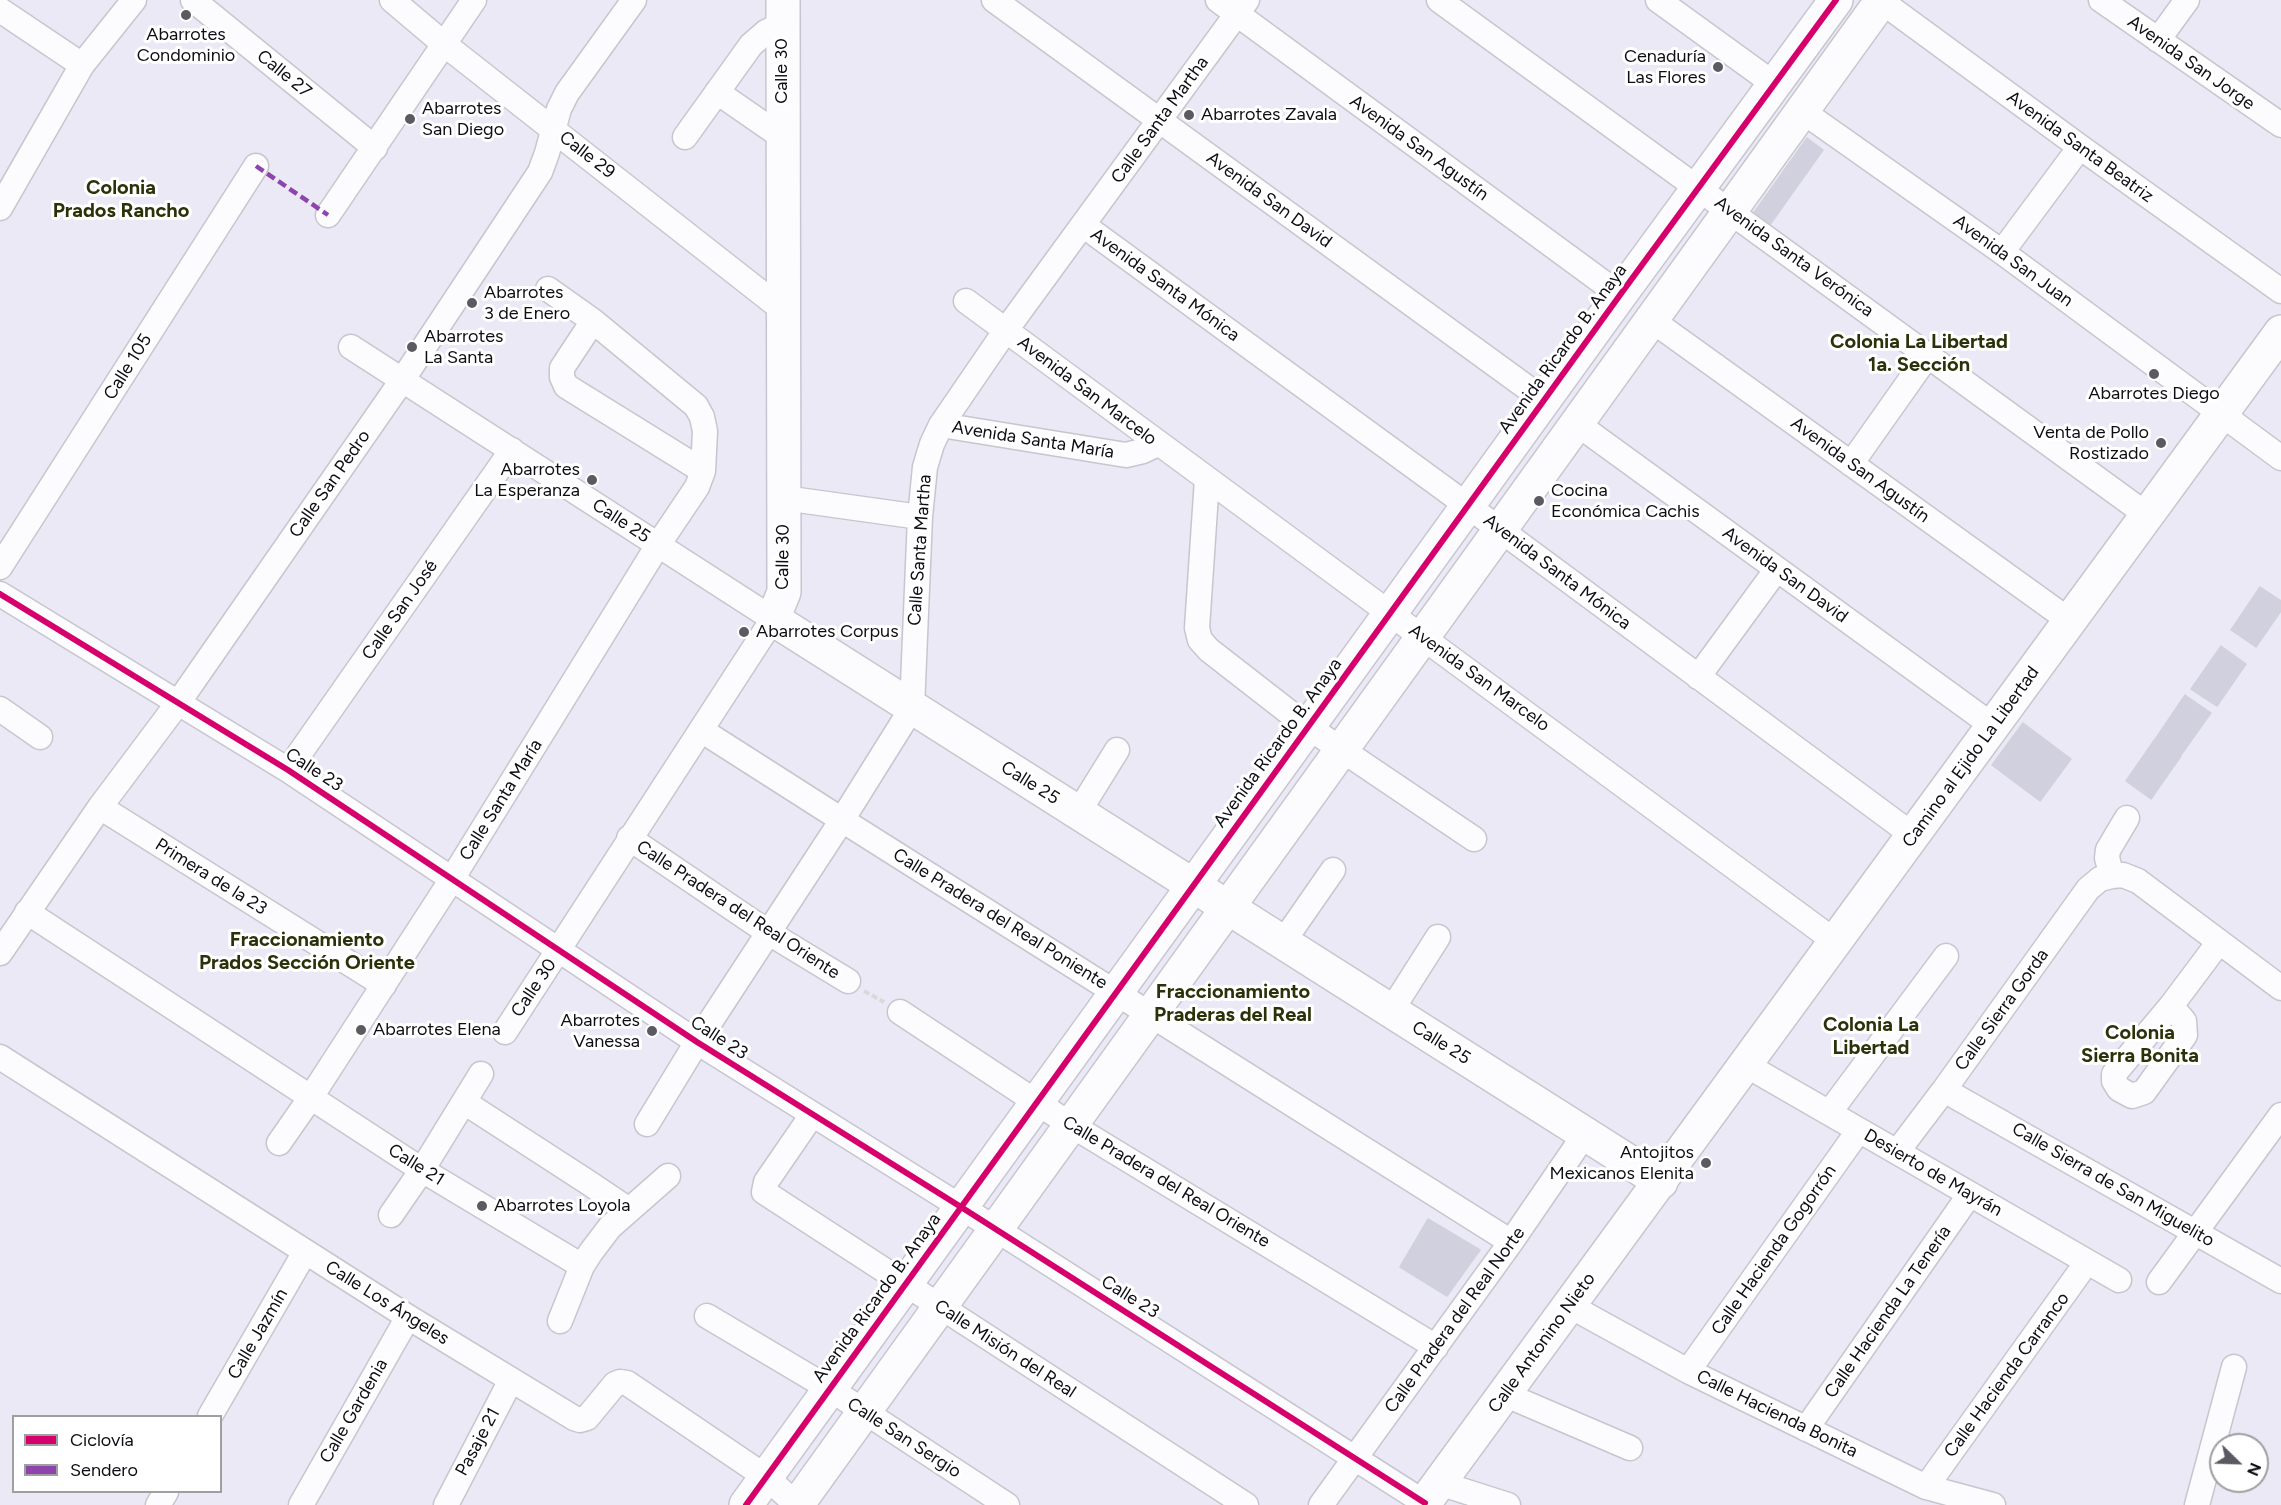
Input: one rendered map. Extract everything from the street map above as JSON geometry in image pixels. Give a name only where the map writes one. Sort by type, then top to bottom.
[{"type":"street","points":[[0,207],[82,65],[134,0]]},
{"type":"street","name":"Calle 27","points":[[193,0],[375,148]]},
{"type":"street","name":"Calle 29","points":[[392,0],[444,44],[783,310]]},
{"type":"street","points":[[328,215],[474,0]]},
{"type":"street","name":"Calle San Pedro","points":[[0,953],[100,807],[178,703],[403,379],[540,172],[559,109],[567,93],[634,0]]},
{"type":"street","name":"Avenida San David","points":[[994,0],[1544,400]]},
{"type":"street","name":"Avenida San Agustín","points":[[1218,0],[1242,7],[1620,295]]},
{"type":"street","name":"Avenida Santa Verónica","points":[[1439,0],[2147,515]]},
{"type":"street","points":[[1658,0],[1774,84]]},
{"type":"street","name":"Avenida Ricardo B. Anaya","points":[[746,1505],[1620,295],[1836,0]]},
{"type":"street","name":"Avenida San Jorge","points":[[2101,0],[2281,125]]},
{"type":"street","points":[[2158,40],[2187,0]]},
{"type":"street","points":[[766,1478],[797,1505],[1881,1]]},
{"type":"street","name":"Avenida Santa Beatriz","points":[[1881,1],[2281,291]]},
{"type":"street","name":"Calle Santa Martha","points":[[647,1124],[697,1042],[912,708],[920,517],[925,467],[941,425],[1006,330],[1242,7]]},
{"type":"street","points":[[0,10],[82,65]]},
{"type":"street","points":[[685,137],[751,45],[766,32],[782,12]]},
{"type":"street","name":"Calle 30","points":[[505,1032],[559,951],[629,838],[773,620],[784,592],[782,12]]},
{"type":"street","points":[[717,92],[782,137]]},
{"type":"street","name":"Avenida San Juan","points":[[1802,111],[2002,252],[2281,458]]},
{"type":"street","points":[[2002,252],[2080,147]]},
{"type":"street","name":"Calle 105","points":[[0,567],[256,166]]},
{"type":"street","name":"Avenida Santa Mónica","points":[[1083,225],[1914,836]]},
{"type":"street","points":[[548,289],[593,321],[696,406],[702,417],[705,431],[703,471],[566,386],[562,377],[562,368],[593,321]]},
{"type":"street","name":"Avenida San Marcelo","points":[[966,301],[1836,942]]},
{"type":"street","name":"Avenida San Agustín","points":[[1650,319],[2070,621]]},
{"type":"street","name":"Camino al Ejido La Libertad","points":[[1661,1182],[2281,332]]},
{"type":"street","name":"Calle 25","points":[[351,347],[773,620],[1661,1182]]},
{"type":"street","points":[[1851,464],[1928,355]]},
{"type":"street","name":"Avenida San David","points":[[1576,423],[1993,726]]},
{"type":"street","name":"Avenida Santa María","points":[[941,425],[1126,454],[1143,451],[1158,444]]},
{"type":"street","name":"Calle San José","points":[[288,770],[512,450]]},
{"type":"street","name":"Calle Santa María","points":[[279,1143],[452,879],[658,545],[697,487],[703,471]]},
{"type":"street","points":[[1207,479],[1197,628],[1200,640],[1209,650],[1308,727],[1474,839]]},
{"type":"street","points":[[784,498],[920,517]]},
{"type":"street","points":[[1698,677],[1777,570]]},
{"type":"street","name":"Calle 23","points":[[0,594],[288,770],[697,1042],[1355,1458],[1429,1497],[1506,1505]]},
{"type":"street","points":[[0,709],[40,737]]},
{"type":"street","name":"Calle Pradera del Real Poniente","points":[[701,730],[1511,1242]]},
{"type":"street","points":[[1078,813],[1117,750]]},
{"type":"street","name":"Primera de la 23","points":[[100,807],[384,985]]},
{"type":"street","points":[[2127,818],[2108,850],[2107,858],[2112,876],[2123,875],[2138,881],[2281,988]]},
{"type":"street","name":"Calle Pradera del Real Oriente","points":[[629,838],[769,933],[848,981]]},
{"type":"street","points":[[1282,942],[1333,870]]},
{"type":"street","name":"Calle Sierra Gorda","points":[[1897,1152],[2088,889],[2100,879],[2112,876]]},
{"type":"street","name":"Calle 21","points":[[27,912],[422,1170],[582,1266]]},
{"type":"street","points":[[1391,1011],[1438,938]]},
{"type":"street","points":[[2171,1006],[2219,942]]},
{"type":"street","points":[[1829,1113],[1946,956]]},
{"type":"street","name":"Calle Pradera del Real Oriente","points":[[900,1012],[1071,1125],[1436,1347]]},
{"type":"street","name":"Calle Los Ángeles","points":[[0,1057],[408,1317],[580,1420],[587,1418],[615,1384],[627,1383],[766,1478]]},
{"type":"street","name":"Desierto de Mayrán","points":[[1746,1065],[2119,1281]]},
{"type":"street","points":[[392,1215],[481,1074]]},
{"type":"street","name":"Calle Sierra de San Miguelito","points":[[1944,1090],[2281,1281]]},
{"type":"street","points":[[464,1102],[628,1210]]},
{"type":"street","name":"Calle Misión del Real","points":[[812,1115],[766,1182],[764,1191],[1246,1505]]},
{"type":"street","points":[[2159,1282],[2281,1115]]},
{"type":"street","name":"Calle Hacienda Gogorrón","points":[[1688,1371],[1859,1130]]},
{"type":"street","name":"Calle Pradera del Real Norte","points":[[1322,1505],[1511,1242],[1585,1134]]},
{"type":"street","points":[[560,1321],[582,1266],[610,1227],[668,1176]]},
{"type":"street","name":"Calle Antonino Nieto","points":[[1429,1497],[1661,1182]]},
{"type":"street","name":"Calle Hacienda La Tenería","points":[[1806,1429],[1970,1194]]},
{"type":"street","name":"Calle Jazmín","points":[[211,1415],[305,1252]]},
{"type":"street","name":"Calle Hacienda Carranco","points":[[1926,1487],[2087,1262]]},
{"type":"street","name":"Calle Hacienda Bonita","points":[[1570,1306],[1688,1371],[1926,1487],[1993,1505]]},
{"type":"street","name":"Calle San Sergio","points":[[707,1316],[830,1389],[1007,1505]]},
{"type":"street","name":"Calle Gardenia","points":[[301,1505],[408,1317]]},
{"type":"street","points":[[2197,1505],[2235,1367]]},
{"type":"street","name":"Pasaje 21","points":[[446,1505],[511,1380]]},
{"type":"street","points":[[1504,1394],[1630,1448]]},
{"type":"path","points":[[848,981],[900,1012]]},
{"type":"building","points":[[1807,138],[1823,150],[1769,226],[1753,214]]},
{"type":"building","points":[[2260,587],[2281,601],[2281,611],[2256,647],[2231,630]]},
{"type":"building","points":[[2221,646],[2246,664],[2217,706],[2191,689]]},
{"type":"building","points":[[2185,695],[2211,713],[2181,755],[2156,738]]},
{"type":"building","points":[[2023,723],[2071,759],[2040,801],[1992,765]]},
{"type":"building","points":[[2155,739],[2181,756],[2151,799],[2126,781]]},
{"type":"building","points":[[1428,1219],[1480,1250],[1447,1296],[1400,1267]]},
{"type":"marked path","points":[[256,166],[328,215]]},
{"type":"cycle path","points":[[746,1505],[1620,295],[1836,0]]},
{"type":"cycle path","points":[[0,594],[288,770],[697,1042],[961,1207],[1425,1503]]},
{"type":"place","name":"Abarrotes Condominio","points":[[186,15]]},
{"type":"place","name":"Cenaduría Las Flores","points":[[1718,67]]},
{"type":"place","name":"Abarrotes Zavala","points":[[1189,115]]},
{"type":"place","name":"Abarrotes San Diego","points":[[410,119]]},
{"type":"place","name":"Abarrotes 3 de Enero","points":[[472,303]]},
{"type":"place","name":"Abarrotes La Santa","points":[[412,347]]},
{"type":"place","name":"Abarrotes Diego","points":[[2154,374]]},
{"type":"place","name":"Venta de Pollo Rostizado","points":[[2161,443]]},
{"type":"place","name":"Abarrotes La Esperanza","points":[[592,480]]},
{"type":"place","name":"Cocina Económica Cachis","points":[[1539,501]]},
{"type":"place","name":"Abarrotes Corpus","points":[[744,632]]},
{"type":"place","name":"Abarrotes Elena","points":[[361,1030]]},
{"type":"place","name":"Abarrotes Vanessa","points":[[652,1031]]},
{"type":"place","name":"Antojitos Mexicanos Elenita","points":[[1706,1163]]},
{"type":"place","name":"Abarrotes Loyola","points":[[482,1206]]},
{"type":"district","name":"Colonia Prados Rancho","points":[[121,200]]},
{"type":"district","name":"Colonia La Libertad 1a. Sección","points":[[1919,354]]},
{"type":"district","name":"Fraccionamiento Prados Sección Oriente","points":[[307,952]]},
{"type":"district","name":"Fraccionamiento Praderas del Real","points":[[1233,1004]]},
{"type":"district","name":"Colonia La Libertad","points":[[1871,1036]]},
{"type":"district","name":"Colonia Sierra Bonita","points":[[2140,1044]]}]
